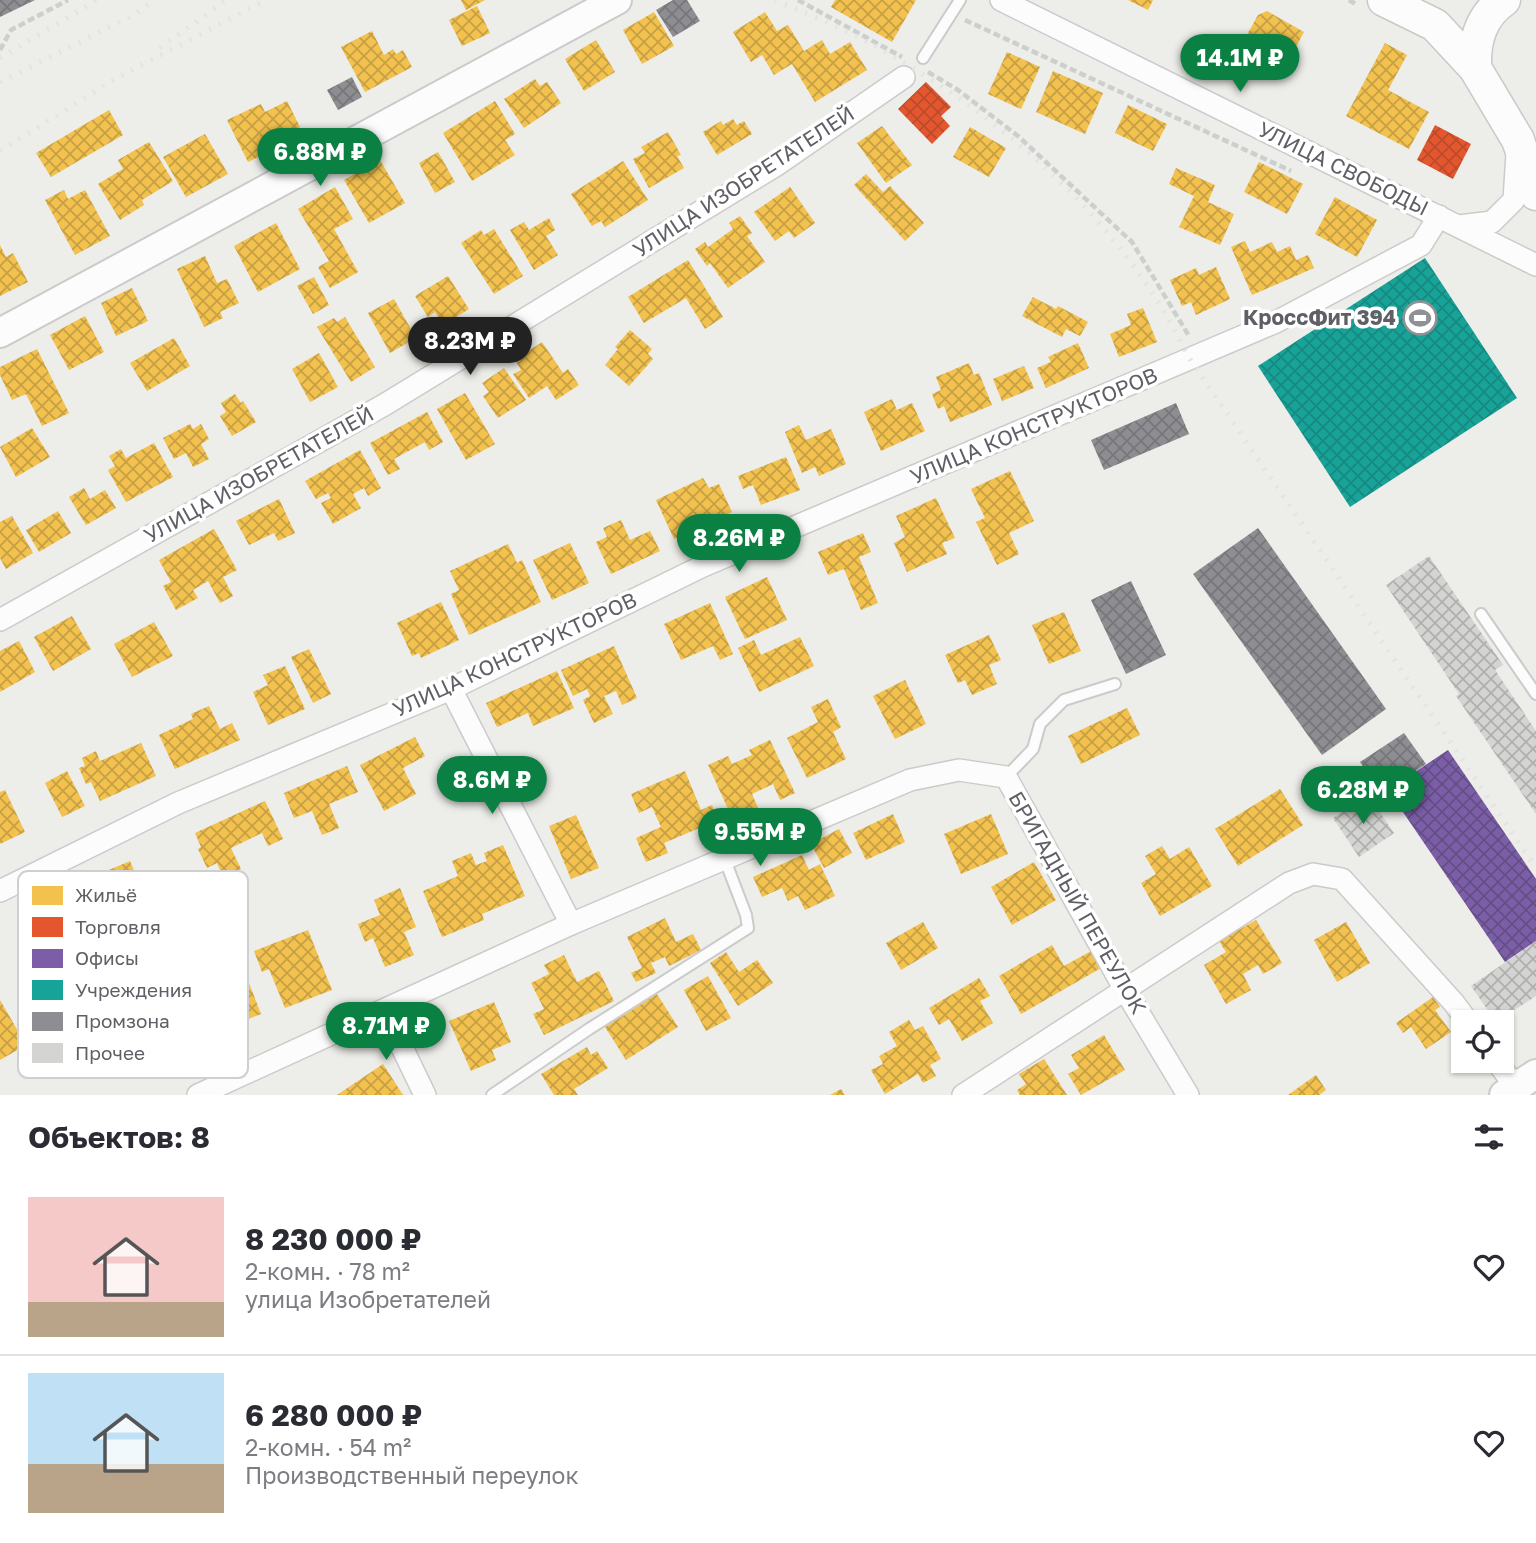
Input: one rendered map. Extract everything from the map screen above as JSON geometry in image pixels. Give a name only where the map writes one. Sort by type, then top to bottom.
[{"type":"main road","points":[[1384,0],[1435,25],[1475,68],[1518,140],[1536,194]]},
{"type":"main road","points":[[1475,68],[1477,40],[1485,18],[1504,0]]},
{"type":"street","points":[[0,333],[617,0]]},
{"type":"street","name":"УЛИЦА СВОБОДЫ","points":[[1002,0],[1536,265]]},
{"type":"street","name":"УЛИЦА ИЗОБРЕТАТЕЛЕЙ","points":[[0,620],[384,405],[775,166],[904,68]]},
{"type":"street","points":[[1460,226],[1492,222],[1514,200],[1518,140]]},
{"type":"street","name":"УЛИЦА КОНСТРУКТОРОВ","points":[[40,871],[178,803],[451,689],[703,566],[1276,321],[1420,245],[1439,216]]},
{"type":"street","points":[[451,689],[571,924]]},
{"type":"street","name":"БРИГАДНЫЙ ПЕРЕУЛОК","points":[[248,1072],[571,924],[910,780],[959,770],[1006,777],[1125,990],[1188,1095]]},
{"type":"street","points":[[963,1095],[1289,883],[1312,874],[1342,879],[1459,1010]]},
{"type":"street","name":"УЛИЦА КОНСТРУКТОРОВ","points":[[0,891],[18,882]]},
{"type":"street","points":[[384,1010],[425,1095]]},
{"type":"street","name":"БРИГАДНЫЙ ПЕРЕУЛОК","points":[[198,1095],[235,1078]]},
{"type":"lane","points":[[923,58],[960,0]]},
{"type":"lane","points":[[1482,614],[1536,694]]},
{"type":"lane","points":[[1006,777],[1033,749],[1040,724],[1064,700],[1115,684]]},
{"type":"lane","points":[[492,1095],[589,1029],[748,928],[746,915],[725,860]]},
{"type":"path","points":[[0,50],[11,30],[68,0]]},
{"type":"path","points":[[798,0],[904,68]]},
{"type":"path","points":[[952,14],[1293,172]]},
{"type":"path","points":[[927,71],[958,90],[1018,136],[1132,242],[1201,354]]},
{"type":"building: Жильё","points":[[461,0],[485,0],[466,10]]},
{"type":"building: Жильё","points":[[835,0],[916,0],[892,42],[831,7]]},
{"type":"building: Жильё","points":[[1128,0],[1153,0],[1148,10]]},
{"type":"building: Жильё","points":[[477,6],[490,33],[462,46],[449,20]]},
{"type":"building: Жильё","points":[[1267,11],[1304,32],[1280,77],[1237,53],[1258,15]]},
{"type":"building: Жильё","points":[[654,12],[674,46],[642,64],[623,30]]},
{"type":"building: Жильё","points":[[765,12],[777,31],[788,25],[804,51],[822,40],[830,54],[850,42],[867,70],[815,102],[792,64],[774,75],[762,55],[751,62],[733,32]]},
{"type":"building: Жильё","points":[[372,31],[384,55],[393,49],[396,54],[403,50],[412,67],[365,92],[341,47]]},
{"type":"building: Жильё","points":[[596,40],[615,72],[584,91],[565,59]]},
{"type":"building: Жильё","points":[[1385,43],[1407,55],[1388,90],[1429,112],[1409,149],[1346,116]]},
{"type":"building: Жильё","points":[[1007,52],[1040,67],[1021,109],[988,94]]},
{"type":"building: Жильё","points":[[1053,71],[1103,93],[1085,134],[1036,112]]},
{"type":"building: Жильё","points":[[535,79],[540,86],[547,82],[561,103],[524,128],[504,99]]},
{"type":"building: Жильё","points":[[287,101],[300,127],[278,138],[281,146],[248,162],[227,120],[261,104],[265,112]]},
{"type":"building: Жильё","points":[[495,101],[515,134],[505,140],[515,155],[472,181],[443,133]]},
{"type":"building: Жильё","points":[[1128,105],[1167,124],[1153,151],[1115,133]]},
{"type":"building: Жильё","points":[[109,110],[123,135],[51,177],[36,153]]},
{"type":"building: Жильё","points":[[733,119],[737,125],[744,121],[752,134],[717,155],[703,132],[721,121],[723,125]]},
{"type":"building: Жильё","points":[[882,126],[912,165],[886,183],[857,143]]},
{"type":"building: Жильё","points":[[970,127],[1006,148],[989,177],[953,157]]},
{"type":"building: Жильё","points":[[668,132],[681,155],[677,156],[684,168],[649,188],[633,159],[645,153],[641,147]]},
{"type":"building: Жильё","points":[[205,134],[228,174],[186,197],[163,157]]},
{"type":"building: Жильё","points":[[149,142],[173,181],[142,200],[144,205],[120,220],[98,184],[123,169],[118,160]]},
{"type":"building: Жильё","points":[[438,152],[455,182],[435,193],[419,163]]},
{"type":"building: Жильё","points":[[380,160],[405,203],[369,223],[344,180]]},
{"type":"building: Жильё","points":[[623,161],[648,200],[605,227],[601,221],[592,226],[571,194]]},
{"type":"building: Жильё","points":[[1259,162],[1303,184],[1287,214],[1244,192]]},
{"type":"building: Жильё","points":[[1176,168],[1215,185],[1208,202],[1234,214],[1220,245],[1179,227],[1194,196],[1169,184]]},
{"type":"building: Жильё","points":[[866,174],[883,192],[890,186],[924,223],[905,241],[854,185]]},
{"type":"building: Жильё","points":[[335,187],[353,219],[334,229],[358,272],[330,288],[318,267],[329,261],[298,209]]},
{"type":"building: Жильё","points":[[790,187],[815,223],[794,238],[789,231],[775,241],[754,212]]},
{"type":"building: Жильё","points":[[64,190],[68,199],[85,190],[110,236],[75,255],[45,200]]},
{"type":"building: Жильё","points":[[1335,197],[1377,220],[1357,257],[1315,234]]},
{"type":"building: Жильё","points":[[740,216],[752,233],[747,236],[765,262],[728,288],[710,263],[707,266],[695,249],[705,242],[708,247],[733,229],[729,223]]},
{"type":"building: Жильё","points":[[549,218],[555,230],[546,236],[558,255],[534,270],[510,230],[524,222],[529,230]]},
{"type":"building: Жильё","points":[[276,223],[300,269],[258,292],[234,246]]},
{"type":"building: Жильё","points":[[494,229],[523,276],[494,294],[461,243],[481,230],[484,235]]},
{"type":"building: Жильё","points":[[1245,241],[1250,252],[1272,242],[1277,252],[1290,246],[1296,260],[1308,255],[1314,268],[1252,295],[1231,247]]},
{"type":"building: Жильё","points":[[0,245],[6,257],[13,253],[28,282],[0,296]]},
{"type":"building: Жильё","points":[[205,256],[217,283],[227,279],[239,303],[220,312],[223,318],[204,327],[177,269]]},
{"type":"building: Жильё","points":[[688,260],[723,317],[705,329],[686,298],[644,323],[628,297]]},
{"type":"building: Жильё","points":[[1216,267],[1230,299],[1196,315],[1191,302],[1182,306],[1170,280],[1196,268],[1199,275]]},
{"type":"building: Жильё","points":[[448,276],[469,309],[443,325],[435,312],[428,317],[415,296]]},
{"type":"building: Жильё","points":[[314,277],[329,305],[313,314],[297,286]]},
{"type":"building: Жильё","points":[[132,288],[148,321],[116,336],[101,303]]},
{"type":"building: Жильё","points":[[1033,297],[1056,309],[1058,306],[1088,322],[1080,336],[1066,329],[1062,337],[1022,316]]},
{"type":"building: Жильё","points":[[394,299],[416,338],[390,353],[368,313]]},
{"type":"building: Жильё","points":[[1143,308],[1157,342],[1119,357],[1110,334],[1131,325],[1127,314]]},
{"type":"building: Жильё","points":[[85,316],[104,352],[69,370],[50,335]]},
{"type":"building: Жильё","points":[[345,317],[375,367],[351,382],[317,327],[334,318],[337,322]]},
{"type":"building: Жильё","points":[[630,330],[652,349],[648,354],[653,359],[629,386],[605,365],[618,349],[615,347]]},
{"type":"building: Жильё","points":[[174,338],[190,366],[147,391],[130,363]]},
{"type":"building: Жильё","points":[[542,342],[563,373],[568,369],[579,385],[556,400],[547,386],[529,398],[513,374],[521,370],[515,360]]},
{"type":"building: Жильё","points":[[1078,343],[1089,368],[1046,388],[1037,368],[1051,362],[1048,357]]},
{"type":"building: Жильё","points":[[37,349],[69,413],[42,426],[26,394],[12,400],[0,375],[0,367]]},
{"type":"building: Жильё","points":[[319,353],[338,387],[310,402],[292,369]]},
{"type":"building: Жильё","points":[[969,363],[974,375],[979,373],[992,405],[950,422],[944,406],[938,409],[932,394],[941,390],[936,377]]},
{"type":"building: Жильё","points":[[1024,366],[1034,388],[1002,401],[993,379]]},
{"type":"building: Жильё","points":[[504,368],[526,400],[498,418],[483,396],[489,392],[482,383]]},
{"type":"building: Жильё","points":[[465,393],[495,444],[466,460],[437,409]]},
{"type":"building: Жильё","points":[[235,394],[241,403],[243,401],[256,422],[232,436],[220,416],[226,412],[221,403]]},
{"type":"building: Жильё","points":[[892,399],[897,410],[912,403],[925,431],[881,451],[864,412]]},
{"type":"building: Жильё","points":[[427,412],[443,442],[429,450],[425,442],[394,459],[400,469],[388,475],[370,443]]},
{"type":"building: Жильё","points":[[190,424],[193,429],[201,424],[209,439],[201,444],[209,459],[193,467],[186,453],[174,459],[163,438]]},
{"type":"building: Жильё","points":[[799,425],[806,440],[831,429],[846,464],[819,476],[815,467],[802,473],[785,432]]},
{"type":"building: Жильё","points":[[32,428],[50,457],[16,477],[0,447]]},
{"type":"building: Жильё","points":[[154,443],[173,477],[126,502],[108,470],[115,466],[109,456],[121,449],[126,458]]},
{"type":"building: Жильё","points":[[360,450],[381,488],[368,496],[364,488],[353,494],[361,508],[333,524],[321,503],[331,498],[328,493],[316,499],[305,481]]},
{"type":"building: Жильё","points":[[786,457],[800,490],[761,505],[753,485],[743,489],[738,476]]},
{"type":"building: Жильё","points":[[1010,471],[1034,521],[1009,533],[1019,554],[997,565],[976,522],[985,518],[971,489]]},
{"type":"building: Жильё","points":[[703,478],[709,488],[719,484],[732,512],[674,539],[656,500]]},
{"type":"building: Жильё","points":[[84,488],[90,499],[105,490],[116,508],[86,525],[69,497]]},
{"type":"building: Жильё","points":[[936,498],[955,538],[942,543],[947,554],[907,572],[894,543],[905,537],[896,516]]},
{"type":"building: Жильё","points":[[279,499],[295,533],[278,541],[274,533],[249,545],[236,521]]},
{"type":"building: Жильё","points":[[58,511],[71,533],[39,552],[26,530]]},
{"type":"building: Жильё","points":[[12,516],[33,553],[6,569],[0,558],[0,522]]},
{"type":"building: Жильё","points":[[621,520],[630,540],[650,531],[660,551],[611,574],[596,542],[607,537],[603,528]]},
{"type":"building: Жильё","points":[[214,529],[237,570],[223,577],[233,596],[220,603],[208,581],[193,590],[198,598],[176,610],[163,586],[171,582],[159,560]]},
{"type":"building: Жильё","points":[[863,533],[871,552],[859,557],[878,603],[861,610],[844,569],[828,575],[818,552]]},
{"type":"building: Жильё","points":[[570,543],[589,583],[552,600],[533,560]]},
{"type":"building: Жильё","points":[[508,544],[517,563],[522,560],[541,602],[469,635],[451,594],[459,590],[450,571]]},
{"type":"building: Жильё","points":[[767,577],[787,620],[745,639],[725,597]]},
{"type":"building: Жильё","points":[[441,602],[459,640],[421,658],[419,653],[412,656],[397,623]]},
{"type":"building: Жильё","points":[[710,603],[733,654],[720,660],[713,646],[681,660],[664,624]]},
{"type":"building: Жильё","points":[[1064,612],[1081,651],[1049,664],[1032,625]]},
{"type":"building: Жильё","points":[[72,616],[91,649],[53,671],[34,637]]},
{"type":"building: Жильё","points":[[154,622],[173,656],[132,677],[114,644]]},
{"type":"building: Жильё","points":[[989,635],[1001,660],[989,665],[997,684],[972,695],[965,680],[958,683],[945,655]]},
{"type":"building: Жильё","points":[[800,637],[814,666],[759,692],[738,648],[754,640],[761,655]]},
{"type":"building: Жильё","points":[[19,641],[35,672],[0,692],[0,651]]},
{"type":"building: Жильё","points":[[614,646],[637,698],[622,705],[616,691],[604,696],[613,714],[594,723],[583,700],[590,696],[587,689],[573,696],[561,670]]},
{"type":"building: Жильё","points":[[309,649],[331,694],[313,703],[291,657]]},
{"type":"building: Жильё","points":[[285,666],[305,709],[268,725],[253,692],[268,685],[263,675]]},
{"type":"building: Жильё","points":[[557,671],[574,708],[533,726],[528,713],[497,727],[486,703]]},
{"type":"building: Жильё","points":[[905,680],[926,724],[895,739],[873,696]]},
{"type":"building: Жильё","points":[[828,699],[841,727],[833,732],[846,759],[807,778],[787,738],[818,722],[811,707]]},
{"type":"building: Жильё","points":[[209,706],[220,729],[232,723],[240,740],[175,769],[159,735],[193,719],[191,714]]},
{"type":"building: Жильё","points":[[1127,708],[1140,735],[1081,764],[1068,736]]},
{"type":"building: Жильё","points":[[415,737],[425,756],[403,768],[416,794],[384,811],[360,765]]},
{"type":"building: Жильё","points":[[770,740],[795,793],[780,800],[773,784],[752,794],[759,810],[734,822],[708,765],[728,756],[732,764],[752,755],[749,750]]},
{"type":"building: Жильё","points":[[141,743],[156,776],[100,801],[91,782],[86,784],[79,768],[85,766],[82,758],[96,751],[100,761]]},
{"type":"building: Жильё","points":[[347,766],[358,792],[329,804],[339,828],[322,835],[312,811],[294,818],[284,793]]},
{"type":"building: Жильё","points":[[67,771],[85,806],[62,817],[45,783]]},
{"type":"building: Жильё","points":[[685,771],[701,810],[712,805],[720,824],[706,831],[704,826],[664,843],[668,853],[646,862],[636,838],[661,827],[652,807],[639,813],[631,794]]},
{"type":"building: Жильё","points":[[1280,789],[1303,825],[1238,866],[1215,829]]},
{"type":"building: Жильё","points":[[5,790],[25,832],[0,844],[0,792]]},
{"type":"building: Жильё","points":[[265,801],[283,839],[268,846],[262,833],[231,848],[241,869],[220,871],[217,863],[207,868],[198,849],[201,847],[195,833]]},
{"type":"building: Жильё","points":[[893,814],[905,842],[866,860],[853,833]]},
{"type":"building: Жильё","points":[[991,814],[1008,854],[961,874],[944,834]]},
{"type":"building: Жильё","points":[[576,815],[599,868],[571,879],[549,826]]},
{"type":"building: Жильё","points":[[839,829],[852,853],[824,868],[811,844]]},
{"type":"building: Жильё","points":[[503,845],[525,896],[482,914],[484,920],[442,937],[423,891],[458,876],[452,861],[471,853],[476,865],[487,861],[484,853]]},
{"type":"building: Жильё","points":[[1162,846],[1170,859],[1189,847],[1212,886],[1160,916],[1141,883],[1156,874],[1145,856]]},
{"type":"building: Жильё","points":[[802,855],[809,870],[820,864],[835,896],[805,910],[798,896],[788,901],[782,888],[762,897],[753,877]]},
{"type":"building: Жильё","points":[[130,861],[134,871],[106,871]]},
{"type":"building: Жильё","points":[[1034,862],[1056,900],[1012,925],[991,887]]},
{"type":"building: Жильё","points":[[400,888],[416,927],[404,932],[414,955],[385,967],[373,938],[365,942],[358,924],[380,915],[374,900]]},
{"type":"building: Жильё","points":[[665,918],[676,942],[693,934],[701,950],[669,966],[665,957],[651,963],[656,973],[636,982],[631,973],[642,968],[627,937]]},
{"type":"building: Жильё","points":[[1256,920],[1282,963],[1263,974],[1258,965],[1243,974],[1251,990],[1226,1004],[1204,965],[1226,952],[1219,941]]},
{"type":"building: Жильё","points":[[923,922],[938,948],[901,970],[886,943]]},
{"type":"building: Жильё","points":[[1346,922],[1370,963],[1337,982],[1314,940]]},
{"type":"building: Жильё","points":[[308,930],[332,990],[285,1008],[269,969],[262,972],[254,951]]},
{"type":"building: Жильё","points":[[1052,945],[1064,966],[1091,951],[1101,968],[1021,1014],[999,976]]},
{"type":"building: Жильё","points":[[726,952],[739,972],[757,960],[773,983],[738,1006],[710,963]]},
{"type":"building: Жильё","points":[[564,955],[577,982],[599,971],[614,1001],[544,1035],[533,1014],[544,1009],[531,983],[549,974],[544,965]]},
{"type":"building: Жильё","points":[[708,976],[731,1018],[706,1031],[684,990]]},
{"type":"building: Жильё","points":[[979,978],[990,996],[980,1001],[993,1023],[962,1041],[949,1019],[939,1025],[929,1008]]},
{"type":"building: Жильё","points":[[248,980],[261,1014],[248,1019]]},
{"type":"building: Жильё","points":[[657,994],[678,1027],[626,1060],[605,1027]]},
{"type":"building: Жильё","points":[[1433,997],[1440,1007],[1435,1010],[1451,1032],[1426,1049],[1411,1027],[1403,1033],[1396,1023]]},
{"type":"building: Жильё","points":[[0,1000],[18,1031],[18,1050],[0,1060]]},
{"type":"building: Жильё","points":[[494,1002],[511,1042],[492,1050],[496,1060],[471,1071],[449,1021]]},
{"type":"building: Жильё","points":[[909,1020],[915,1030],[923,1026],[941,1059],[930,1065],[936,1076],[923,1083],[918,1074],[885,1094],[871,1070],[883,1064],[879,1056],[897,1046],[889,1032]]},
{"type":"building: Жильё","points":[[1104,1035],[1125,1070],[1081,1095],[1068,1074],[1079,1068],[1071,1055]]},
{"type":"building: Жильё","points":[[587,1047],[591,1055],[597,1051],[608,1068],[574,1089],[578,1095],[554,1095],[541,1074]]},
{"type":"building: Жильё","points":[[1044,1059],[1067,1095],[1020,1095],[1017,1090],[1026,1084],[1019,1074]]},
{"type":"building: Жильё","points":[[383,1064],[403,1095],[337,1095]]},
{"type":"building: Жильё","points":[[1316,1075],[1326,1090],[1319,1095],[1288,1095]]},
{"type":"building: Жильё","points":[[841,1089],[845,1095],[830,1095]]},
{"type":"building: Торговля","points":[[926,82],[951,107],[941,116],[950,126],[932,144],[898,109]]},
{"type":"building: Торговля","points":[[1435,125],[1471,144],[1453,179],[1417,160]]},
{"type":"building: Офисы","points":[[1448,750],[1536,879],[1536,941],[1505,962],[1388,790]]},
{"type":"building: Учреждения","points":[[1425,258],[1517,398],[1350,507],[1258,366]]},
{"type":"building: Промзона","points":[[0,0],[35,0],[0,17]]},
{"type":"building: Промзона","points":[[673,0],[687,0],[700,21],[673,37],[656,10]]},
{"type":"building: Промзона","points":[[352,77],[362,97],[338,110],[327,90]]},
{"type":"building: Промзона","points":[[1176,403],[1189,434],[1104,470],[1091,440]]},
{"type":"building: Промзона","points":[[1258,528],[1386,709],[1322,755],[1193,574]]},
{"type":"building: Промзона","points":[[1131,581],[1166,655],[1126,674],[1091,600]]},
{"type":"building: Промзона","points":[[1404,733],[1426,764],[1382,794],[1360,762]]},
{"type":"building: Прочее","points":[[1429,556],[1503,665],[1495,670],[1536,731],[1536,814],[1456,696],[1459,694],[1386,585]]},
{"type":"building: Прочее","points":[[1368,795],[1394,833],[1359,857],[1333,818]]},
{"type":"building: Прочее","points":[[1536,941],[1536,996],[1514,1010],[1488,1010],[1471,986]]},
{"type":"railway","points":[[0,58],[97,0]]},
{"type":"railway","points":[[0,82],[132,16],[154,0]]},
{"type":"railway","points":[[160,48],[226,0]]},
{"type":"railway","points":[[0,151],[117,78],[266,0]]},
{"type":"railway","points":[[775,0],[858,37],[943,87],[1022,147],[1092,216],[1153,294],[1190,359],[1536,868]]},
{"type":"place","name":"КроссФит 394","points":[[1420,318]]}]
